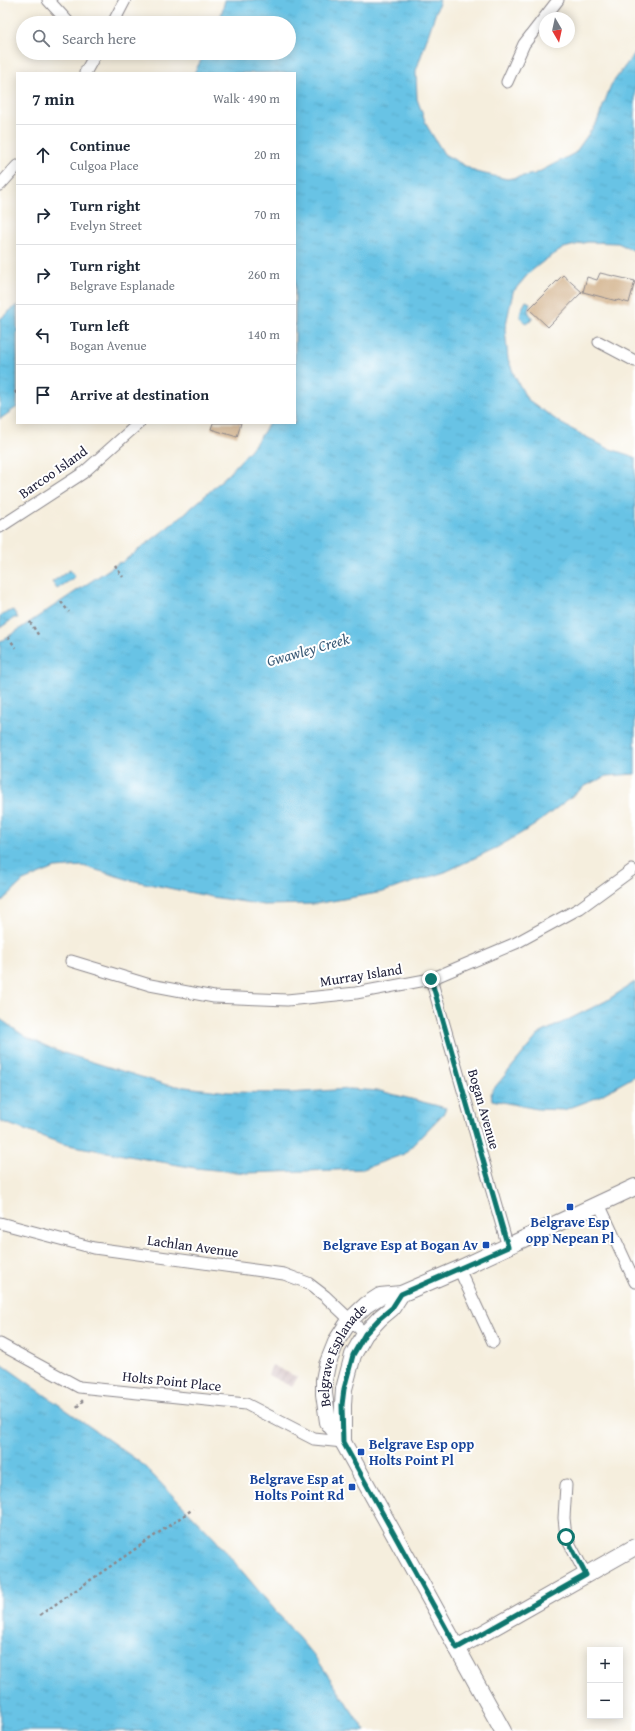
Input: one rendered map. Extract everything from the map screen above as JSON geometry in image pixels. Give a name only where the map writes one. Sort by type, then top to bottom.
[{"type":"street","points":[[48,0],[63,16]]},
{"type":"street","points":[[117,16],[125,0]]},
{"type":"street","points":[[507,82],[524,44],[558,0]]},
{"type":"street","points":[[86,72],[92,60]]},
{"type":"street","points":[[0,185],[16,167]]},
{"type":"street","points":[[599,342],[635,361]]},
{"type":"street","name":"Barcoo Island","points":[[0,527],[84,473],[138,424]]},
{"type":"street","name":"Murray Island","points":[[71,961],[150,986],[214,997],[287,1000],[356,993],[431,979],[516,943],[580,908],[632,870]]},
{"type":"street","name":"Bogan Avenue","points":[[431,979],[508,1247]]},
{"type":"street","name":"Belgrave Esplanade","points":[[503,1731],[343,1442],[328,1422],[324,1394],[324,1380],[332,1349],[350,1320],[366,1305],[380,1296],[401,1294],[508,1247],[635,1187]]},
{"type":"street","points":[[598,1204],[635,1282]]},
{"type":"street","name":"Lachlan Avenue","points":[[0,1223],[94,1248],[284,1274],[308,1283],[325,1296],[365,1334]]},
{"type":"street","points":[[459,1269],[493,1342]]},
{"type":"street","name":"Belgrave Esplanade","points":[[343,1442],[342,1405],[346,1375],[353,1355],[365,1334],[392,1308],[401,1294]]},
{"type":"street","name":"Holts Point Place","points":[[0,1344],[79,1387],[246,1404],[314,1439],[343,1442]]},
{"type":"street","points":[[566,1485],[564,1518],[566,1537],[586,1575]]},
{"type":"street","points":[[457,1648],[635,1547]]},
{"type":"path","points":[[115,566],[123,577]]},
{"type":"path","points":[[61,602],[69,612]]},
{"type":"path","points":[[30,622],[40,636]]},
{"type":"path","points":[[8,637],[16,648]]},
{"type":"path","points":[[40,1615],[193,1509]]},
{"type":"shaded area","points":[[272,1365],[297,1377],[292,1387],[268,1375]]},
{"type":"water","name":"Gwawley Creek","points":[[225,0],[440,0],[416,71],[417,99],[427,126],[444,154],[476,172],[507,179],[535,174],[575,153],[597,122],[611,85],[635,53],[635,251],[618,243],[587,242],[564,248],[545,260],[529,273],[513,292],[505,329],[508,359],[515,377],[527,399],[562,424],[607,448],[635,457],[635,774],[607,776],[585,786],[535,825],[498,847],[445,872],[383,892],[315,904],[264,905],[212,897],[130,880],[83,866],[55,868],[23,881],[0,903],[0,642],[120,562],[121,563],[177,520],[229,473],[255,443],[268,424],[296,424],[296,72],[195,72],[201,60],[296,60],[296,16],[221,16]]},
{"type":"water","points":[[526,301],[530,303],[528,311],[532,318],[528,323],[524,322],[520,316],[521,310]]},
{"type":"water","points":[[16,306],[16,408],[0,419],[0,319]]},
{"type":"water","points":[[70,570],[75,577],[57,589],[52,582]]},
{"type":"water","points":[[13,610],[18,618],[14,618],[0,628],[0,616]]},
{"type":"water","points":[[635,982],[635,1076],[596,1098],[564,1110],[537,1109],[492,1100],[491,1092],[539,1034],[606,1001]]},
{"type":"water","points":[[0,1019],[26,1037],[57,1051],[167,1085],[229,1092],[289,1093],[350,1089],[380,1091],[446,1108],[443,1114],[404,1154],[363,1169],[247,1173],[195,1168],[63,1144],[0,1121]]},
{"type":"water","points":[[0,1363],[141,1463],[214,1538],[319,1662],[365,1731],[0,1731]]},
{"type":"building","points":[[600,273],[635,281],[629,303],[583,292],[587,277],[597,280]]},
{"type":"building","points":[[563,275],[582,292],[548,327],[529,309]]},
{"type":"building","points":[[213,424],[241,424],[237,437],[211,429]]},
{"type":"place","name":"Belgrave Esp opp Nepean Pl","points":[[570,1207]]},
{"type":"place","name":"Belgrave Esp at Bogan Av","points":[[486,1245]]},
{"type":"place","name":"Belgrave Esp opp Holts Point Pl","points":[[361,1452]]},
{"type":"place","name":"Belgrave Esp at Holts Point Rd","points":[[352,1487]]},
{"type":"route","points":[[431,979],[508,1247],[401,1294],[392,1308],[365,1334],[353,1355],[346,1375],[342,1405],[343,1442],[457,1648],[586,1575],[566,1537]]}]
